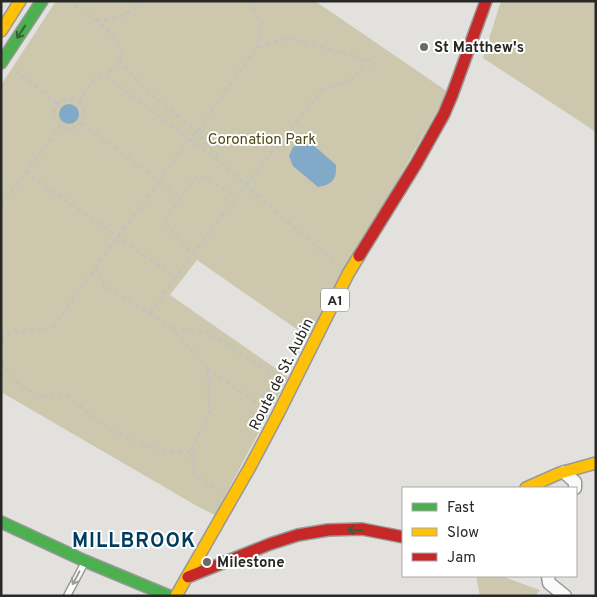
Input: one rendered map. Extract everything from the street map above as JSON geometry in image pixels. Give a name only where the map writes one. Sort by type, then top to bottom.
[{"type":"main road","points":[[1,31],[20,1]]},
{"type":"main road","points":[[1,63],[42,1]]},
{"type":"main road","name":"Route de St. Aubin","points":[[176,596],[232,500],[277,416],[348,274],[416,164],[444,114],[486,1]]},
{"type":"main road","points":[[528,487],[564,472],[596,463]]},
{"type":"main road","points":[[1,522],[85,561],[169,596]]},
{"type":"main road","points":[[188,577],[270,544],[298,535],[328,530],[362,530],[402,537]]},
{"type":"street","points":[[564,472],[575,482],[575,487]]},
{"type":"street","points":[[548,577],[549,583],[565,596]]},
{"type":"lane","points":[[67,596],[85,561]]},
{"type":"path","points":[[68,1],[108,30],[118,42],[122,50],[119,60],[107,77]]},
{"type":"path","points":[[94,20],[110,19],[125,15],[144,1]]},
{"type":"path","points":[[1,341],[11,332],[52,328],[189,140],[197,132],[256,48],[262,25],[249,1]]},
{"type":"path","points":[[256,48],[288,38],[371,61],[376,66]]},
{"type":"path","points":[[119,60],[146,91],[197,132],[224,165],[245,185],[348,274]]},
{"type":"path","points":[[150,313],[245,185],[323,89],[354,78],[366,60]]},
{"type":"path","points":[[12,68],[58,104]]},
{"type":"path","points":[[79,102],[95,78],[107,77],[224,165]]},
{"type":"path","points":[[67,99],[79,102],[83,107],[85,118],[82,123],[76,128],[71,129],[60,126],[54,116],[58,104],[67,99]]},
{"type":"path","points":[[82,123],[181,198]]},
{"type":"path","points":[[1,205],[60,126]]},
{"type":"path","points":[[25,172],[175,277]]},
{"type":"path","points":[[192,254],[164,221],[198,175],[237,196]]},
{"type":"path","points":[[96,268],[104,286],[173,329],[208,369],[277,416]]},
{"type":"path","points":[[173,329],[205,331],[275,376],[259,405]]},
{"type":"path","points":[[1,362],[19,385],[40,396],[66,394],[101,424],[132,439],[170,453],[191,451]]},
{"type":"path","points":[[208,369],[209,413],[191,451],[195,474],[224,497],[232,500]]},
{"type":"green space","name":"Coronation Park","points":[[56,1],[315,1],[448,92],[308,337],[197,260],[170,295],[288,377],[215,515],[1,392],[1,85]]},
{"type":"green space","points":[[501,1],[596,1],[596,133],[483,58]]},
{"type":"green space","points":[[476,577],[504,577],[540,590],[535,596],[480,596]]},
{"type":"water","points":[[69,104],[76,107],[79,114],[76,121],[69,124],[62,121],[59,114],[62,107]]},
{"type":"water","points":[[302,142],[312,144],[336,165],[336,174],[327,185],[318,187],[293,166],[289,156],[293,147]]},
{"type":"traffic: fast","points":[[1,63],[42,1]]},
{"type":"traffic: fast","points":[[1,522],[85,561],[169,596]]},
{"type":"traffic: slow","points":[[1,31],[20,1]]},
{"type":"traffic: slow","points":[[176,596],[250,467],[348,274],[359,256]]},
{"type":"traffic: slow","points":[[528,487],[560,473],[596,463]]},
{"type":"traffic: jam","points":[[359,256],[416,164],[444,114],[486,1]]},
{"type":"traffic: jam","points":[[188,577],[270,544],[298,535],[328,530],[362,529],[402,537]]},
{"type":"place","name":"St Matthew's","points":[[424,47]]},
{"type":"place","name":"Milestone","points":[[207,562]]},
{"type":"district","name":"MILLBROOK","points":[[134,540]]}]
